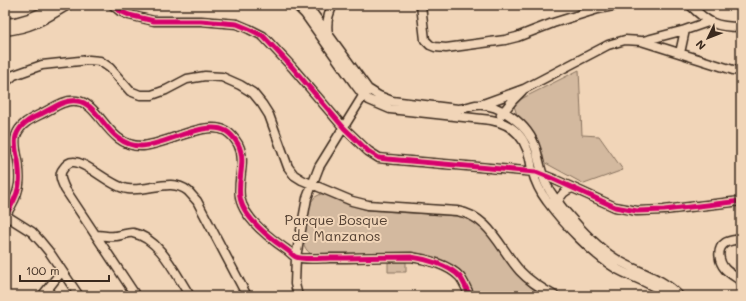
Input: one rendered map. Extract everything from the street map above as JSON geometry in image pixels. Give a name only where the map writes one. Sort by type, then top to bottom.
[{"type":"street","points":[[5,24],[31,17],[54,5]]},
{"type":"street","points":[[5,31],[18,30],[34,24],[49,17],[68,5]]},
{"type":"street","points":[[113,5],[120,11],[129,15],[154,20],[201,21],[236,24],[263,36],[344,128],[368,151],[379,158],[533,171],[615,207],[637,211],[664,210],[741,201]]},
{"type":"street","points":[[296,5],[329,37],[365,92],[392,101],[458,109],[481,105],[524,89],[608,45],[625,40],[641,41],[733,70],[741,71]]},
{"type":"street","points":[[306,5],[354,83],[376,103],[390,109],[494,121],[512,128],[528,150],[539,188],[566,224],[582,241],[617,269],[639,279],[665,295]]},
{"type":"street","points":[[421,5],[425,40],[430,45],[435,47],[446,48],[505,40],[598,9],[618,5]]},
{"type":"street","points":[[690,5],[708,22],[727,27],[741,27]]},
{"type":"street","points":[[316,23],[332,6]]},
{"type":"street","points":[[329,37],[328,21],[332,6]]},
{"type":"street","points":[[641,41],[694,28],[708,22]]},
{"type":"street","points":[[680,53],[685,30]]},
{"type":"street","points":[[5,83],[14,75],[42,66],[89,60],[100,61],[110,68],[130,91],[140,95],[152,95],[166,90],[187,79],[205,76],[222,77],[240,85],[252,93],[262,104],[269,115],[288,167],[294,175],[312,185],[352,201],[368,205],[457,211],[471,215],[490,230],[526,277],[542,289],[555,296]]},
{"type":"street","points":[[494,121],[524,89]]},
{"type":"street","points":[[298,296],[295,284],[296,258],[307,198],[319,167],[365,92]]},
{"type":"street","points":[[494,121],[494,108],[498,101],[506,96]]},
{"type":"street","points":[[79,296],[46,247],[32,232],[5,216],[19,189],[20,175],[15,146],[16,136],[20,129],[27,122],[60,105],[69,101],[78,100],[86,104],[118,138],[128,144],[141,146],[154,144],[204,128],[225,130],[235,139],[241,150],[242,161],[239,188],[242,206],[259,228],[296,258],[418,258],[433,262],[454,272],[463,282],[470,296]]},
{"type":"street","points":[[481,105],[504,112],[518,122],[530,137],[546,184],[558,202],[572,219],[606,252],[621,262],[668,286],[679,296]]},
{"type":"street","points":[[136,296],[65,189],[61,179],[61,171],[66,164],[73,162],[83,164],[114,184],[126,189],[137,190],[171,185],[189,191],[197,201],[247,296]]},
{"type":"street","points":[[558,202],[564,192],[573,188]]},
{"type":"street","points":[[96,235],[116,236],[132,233],[144,237],[156,245],[162,252],[190,296]]},
{"type":"street","points":[[106,250],[116,236]]},
{"type":"street","points":[[741,239],[726,242],[719,252],[720,262],[741,281]]},
{"type":"street","points":[[42,296],[62,271]]},
{"type":"green space","points":[[579,70],[582,135],[599,136],[623,170],[584,184],[540,160],[517,115],[514,106],[517,101]]},
{"type":"green space","name":"Parque Bosque de Manzanos","points":[[325,194],[367,210],[466,218],[481,228],[488,235],[521,279],[530,287],[545,296],[474,296],[442,262],[313,255],[304,245],[305,236],[311,202],[315,197]]},
{"type":"green space","points":[[388,262],[406,262],[406,272],[388,272]]},
{"type":"cycle path","points":[[113,5],[120,11],[129,15],[154,21],[201,21],[237,24],[263,36],[292,67],[344,128],[368,151],[379,158],[536,172],[615,207],[637,211],[664,210],[741,201]]},
{"type":"cycle path","points":[[5,216],[11,207],[19,186],[20,178],[15,145],[15,139],[18,131],[24,124],[55,106],[68,101],[77,101],[92,109],[112,132],[129,144],[141,146],[150,145],[196,130],[207,128],[217,128],[228,132],[236,140],[241,150],[242,163],[239,190],[242,205],[246,213],[273,240],[299,258],[411,257],[423,259],[450,269],[460,277],[470,296]]}]
